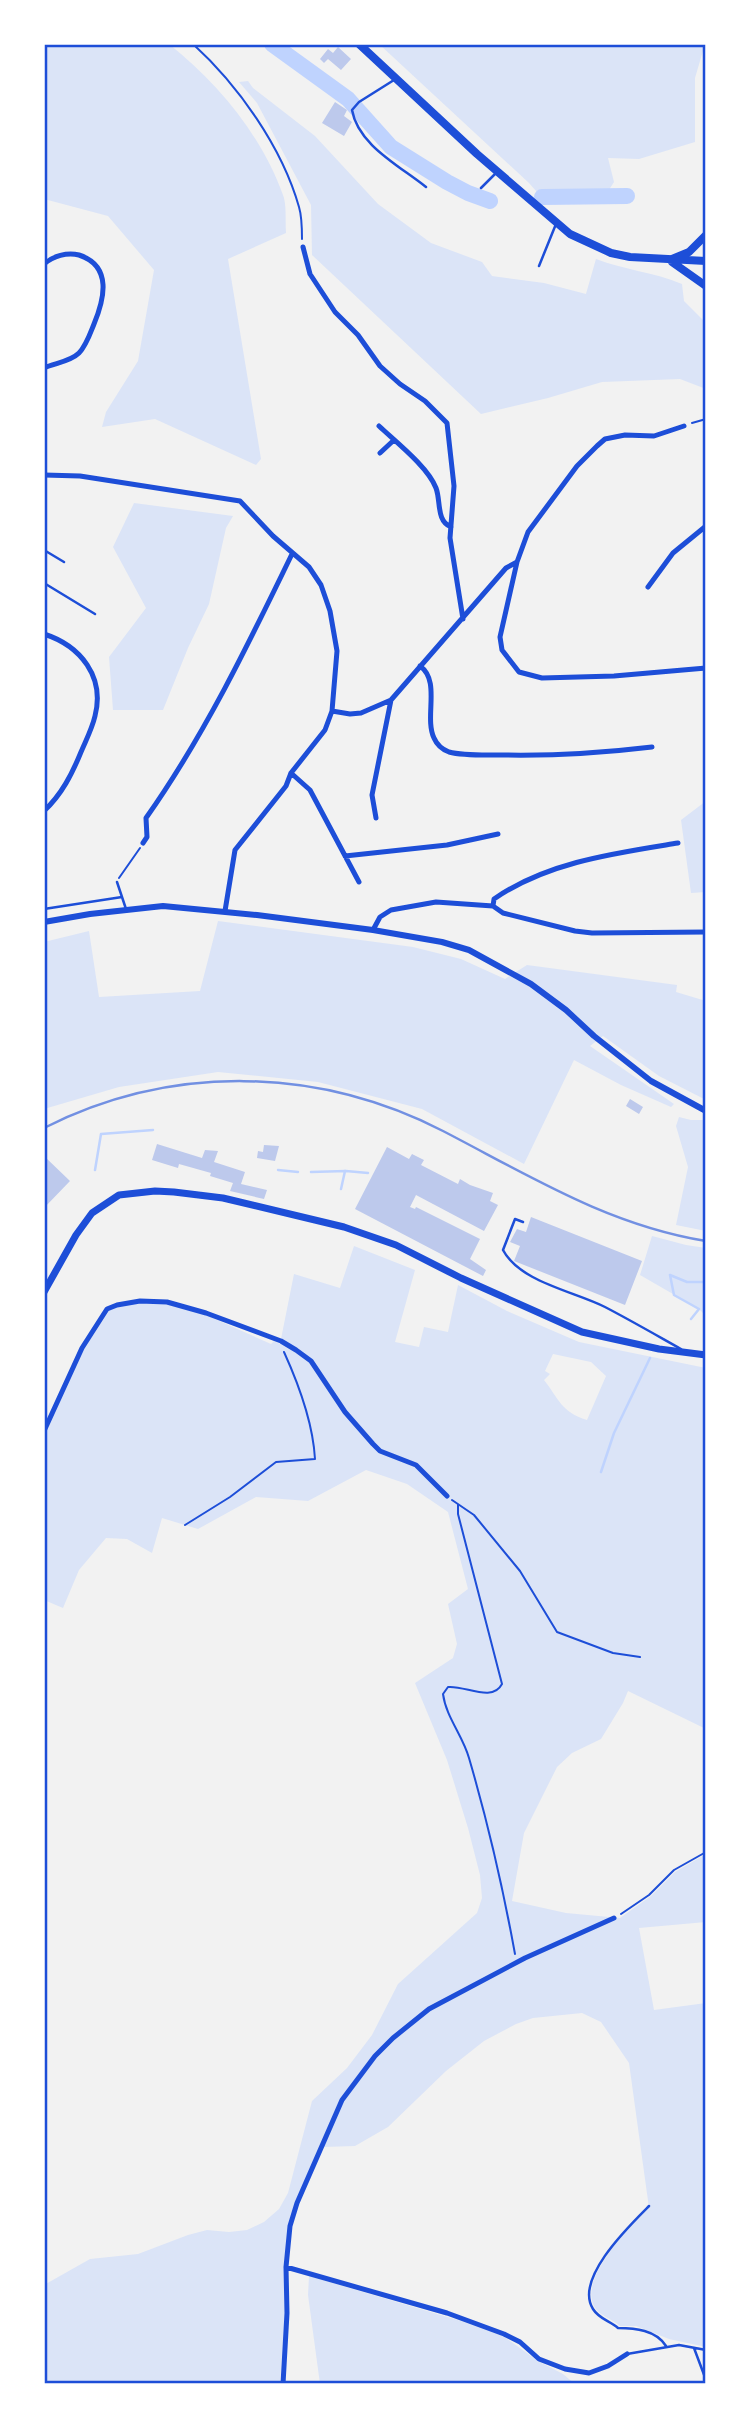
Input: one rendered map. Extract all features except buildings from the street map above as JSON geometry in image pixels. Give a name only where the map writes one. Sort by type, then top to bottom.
[{"type":"main road","points":[[359,44],[570,234],[611,253],[706,261]]},
{"type":"main road","points":[[670,260],[689,252],[706,236]]},
{"type":"main road","points":[[670,260],[706,286]]},
{"type":"main road","points":[[44,1292],[76,1235],[92,1213],[119,1195],[174,1192],[223,1198],[344,1227],[396,1245],[461,1278],[582,1332],[706,1355]]},
{"type":"street","points":[[303,247],[310,274],[335,312],[358,335],[380,366],[425,401],[447,423],[454,486],[450,538],[463,619]]},
{"type":"street","points":[[44,264],[61,255],[73,253],[86,257],[100,272],[104,298],[88,339],[78,354],[44,367]]},
{"type":"street","points":[[379,426],[431,476],[440,502],[442,520],[445,525],[451,527]]},
{"type":"street","points":[[684,426],[654,436],[625,435],[605,439],[577,466],[528,532],[517,562],[500,637],[502,650],[519,672],[542,678],[706,668]]},
{"type":"street","points":[[380,453],[394,440]]},
{"type":"street","points":[[44,475],[80,476],[240,501],[315,574],[330,611],[337,651],[332,711],[325,730],[292,773],[286,786],[235,849],[225,911]]},
{"type":"street","points":[[648,587],[673,553],[706,526]]},
{"type":"street","points":[[143,843],[147,837],[146,818],[213,712],[292,554]]},
{"type":"street","points":[[332,711],[361,713],[391,700],[506,568],[517,562]]},
{"type":"street","points":[[44,634],[63,642],[85,659],[97,691],[96,714],[73,772],[44,811]]},
{"type":"street","points":[[420,666],[430,680],[432,734],[439,747],[449,752],[555,756],[652,747]]},
{"type":"street","points":[[376,818],[372,795],[391,700]]},
{"type":"street","points":[[292,773],[310,790],[359,882]]},
{"type":"street","points":[[345,856],[447,845],[498,834]]},
{"type":"street","points":[[493,906],[494,899],[503,893],[543,874],[576,863],[678,842]]},
{"type":"street","points":[[373,930],[380,917],[391,909],[436,902],[493,906],[503,913],[575,931],[706,932]]},
{"type":"street","points":[[44,922],[163,906],[373,930],[451,944],[469,950],[531,984],[651,1081],[706,1111]]},
{"type":"street","points":[[44,1431],[82,1348],[107,1309],[140,1301],[185,1306],[281,1341],[311,1361],[345,1412],[380,1451],[416,1465],[447,1496]]},
{"type":"street","points":[[283,2384],[287,2313],[286,2267],[290,2226],[297,2203],[342,2099],[375,2056],[417,2018],[518,1962],[614,1918]]},
{"type":"street","points":[[286,2267],[462,2318],[520,2342],[539,2359],[571,2370],[600,2370],[627,2354]]},
{"type":"lane","points":[[397,78],[359,102],[352,110],[354,119],[368,142],[426,187]]},
{"type":"lane","points":[[481,188],[497,171]]},
{"type":"lane","points":[[539,267],[556,224]]},
{"type":"lane","points":[[44,550],[64,562]]},
{"type":"lane","points":[[44,583],[95,614]]},
{"type":"lane","points":[[117,882],[126,909]]},
{"type":"lane","points":[[44,909],[122,897]]},
{"type":"lane","points":[[523,1222],[515,1219],[507,1239],[503,1250],[508,1260],[527,1274],[603,1306],[690,1354]]},
{"type":"lane","points":[[649,2206],[619,2235],[590,2281],[589,2294],[593,2309],[601,2318],[611,2321],[618,2328],[636,2328],[659,2337],[666,2346]]},
{"type":"lane","points":[[627,2354],[666,2346],[706,2350]]},
{"type":"lane","points":[[694,2348],[706,2380]]},
{"type":"path","points":[[193,44],[237,91],[275,150],[300,210],[303,247]]},
{"type":"path","points":[[684,426],[706,419]]},
{"type":"path","points":[[117,882],[143,843]]},
{"type":"path","points":[[185,1525],[230,1497],[276,1462],[315,1459],[314,1443],[295,1376],[281,1341]]},
{"type":"path","points":[[518,1962],[469,1757],[444,1704],[443,1694],[448,1687],[458,1686],[490,1693],[500,1689],[502,1684],[458,1514],[458,1504],[474,1515],[520,1571],[557,1632],[613,1653],[640,1657]]},
{"type":"path","points":[[614,1918],[649,1895],[674,1870],[706,1852]]},
{"type":"shaded area","points":[[44,44],[169,44],[221,93],[251,132],[274,173],[284,199],[286,233],[228,259],[261,459],[256,465],[155,419],[102,427],[106,412],[138,361],[154,270],[108,216],[44,199]]},
{"type":"shaded area","points":[[379,44],[705,44],[695,78],[695,142],[639,159],[608,158],[614,182],[607,193],[563,193],[544,200]]},
{"type":"shaded area","points":[[248,81],[253,88],[315,136],[378,204],[431,243],[482,262],[492,276],[544,283],[586,294],[596,259],[682,284],[684,301],[706,323],[706,389],[680,379],[602,382],[481,414],[312,255],[311,205],[257,103],[239,82]]},
{"type":"shaded area","points":[[134,503],[233,516],[226,528],[209,604],[163,710],[113,710],[109,657],[146,608],[113,547]]},
{"type":"shaded area","points":[[706,801],[706,892],[691,893],[681,820]]},
{"type":"shaded area","points":[[218,921],[413,947],[461,959],[505,979],[527,965],[677,985],[676,992],[706,1001],[706,1100],[659,1076],[603,1036],[590,1046],[674,1104],[671,1107],[621,1085],[574,1060],[524,1164],[422,1109],[318,1082],[218,1072],[119,1087],[44,1109],[44,942],[89,931],[99,997],[200,991]]},
{"type":"shaded area","points":[[706,1114],[706,1231],[676,1225],[688,1167],[676,1126],[679,1117],[703,1120]]},
{"type":"shaded area","points":[[652,1236],[706,1248],[706,1316],[699,1309],[640,1275]]},
{"type":"shaded area","points":[[354,1246],[415,1270],[395,1342],[419,1347],[424,1327],[448,1332],[458,1285],[507,1311],[579,1342],[706,1368],[706,1729],[628,1691],[601,1739],[572,1753],[557,1767],[524,1833],[512,1901],[566,1913],[620,1918],[651,1896],[675,1872],[706,1854],[706,1922],[639,1928],[654,2010],[706,2003],[706,2347],[669,2339],[636,2326],[620,2326],[594,2306],[591,2294],[600,2267],[619,2240],[649,2208],[629,2063],[601,2022],[582,2013],[533,2018],[516,2024],[484,2041],[446,2071],[388,2127],[355,2146],[323,2147],[342,2103],[353,2088],[351,2085],[338,2104],[295,2202],[288,2226],[280,2384],[44,2384],[44,2285],[90,2259],[138,2254],[207,2230],[247,2230],[264,2222],[279,2209],[288,2193],[312,2101],[347,2068],[372,2035],[398,1984],[477,1913],[482,1898],[480,1875],[447,1760],[415,1683],[453,1658],[457,1644],[448,1604],[468,1589],[448,1512],[407,1484],[366,1470],[308,1501],[256,1497],[198,1529],[162,1518],[152,1553],[127,1539],[106,1538],[79,1570],[63,1608],[44,1600],[44,1437],[84,1349],[109,1311],[118,1306],[141,1302],[167,1304],[206,1315],[271,1344],[274,1341],[280,1344],[294,1274],[340,1288]],"holes":[[[553,1354],[591,1362],[606,1376],[587,1420],[566,1409],[544,1380],[550,1374],[545,1371]]]},
{"type":"shaded area","points":[[309,2276],[503,2336],[575,2384],[320,2384],[308,2295]]},
{"type":"waterway","points":[[272,44],[348,99],[391,147],[447,182],[490,201]]},
{"type":"waterway","points":[[542,197],[627,196]]},
{"type":"waterway","points":[[95,1170],[101,1134],[153,1130]]},
{"type":"waterway","points":[[278,1170],[298,1172]]},
{"type":"waterway","points":[[341,1189],[345,1171]]},
{"type":"waterway","points":[[311,1172],[368,1173]]},
{"type":"waterway","points":[[691,1319],[699,1309],[674,1295],[670,1275],[687,1282],[706,1282]]},
{"type":"waterway","points":[[601,1472],[614,1433],[650,1358]]},
{"type":"railway","points":[[44,1128],[92,1107],[142,1092],[193,1084],[244,1081],[294,1085],[345,1094],[395,1110],[603,1211],[670,1234],[706,1241]]}]
